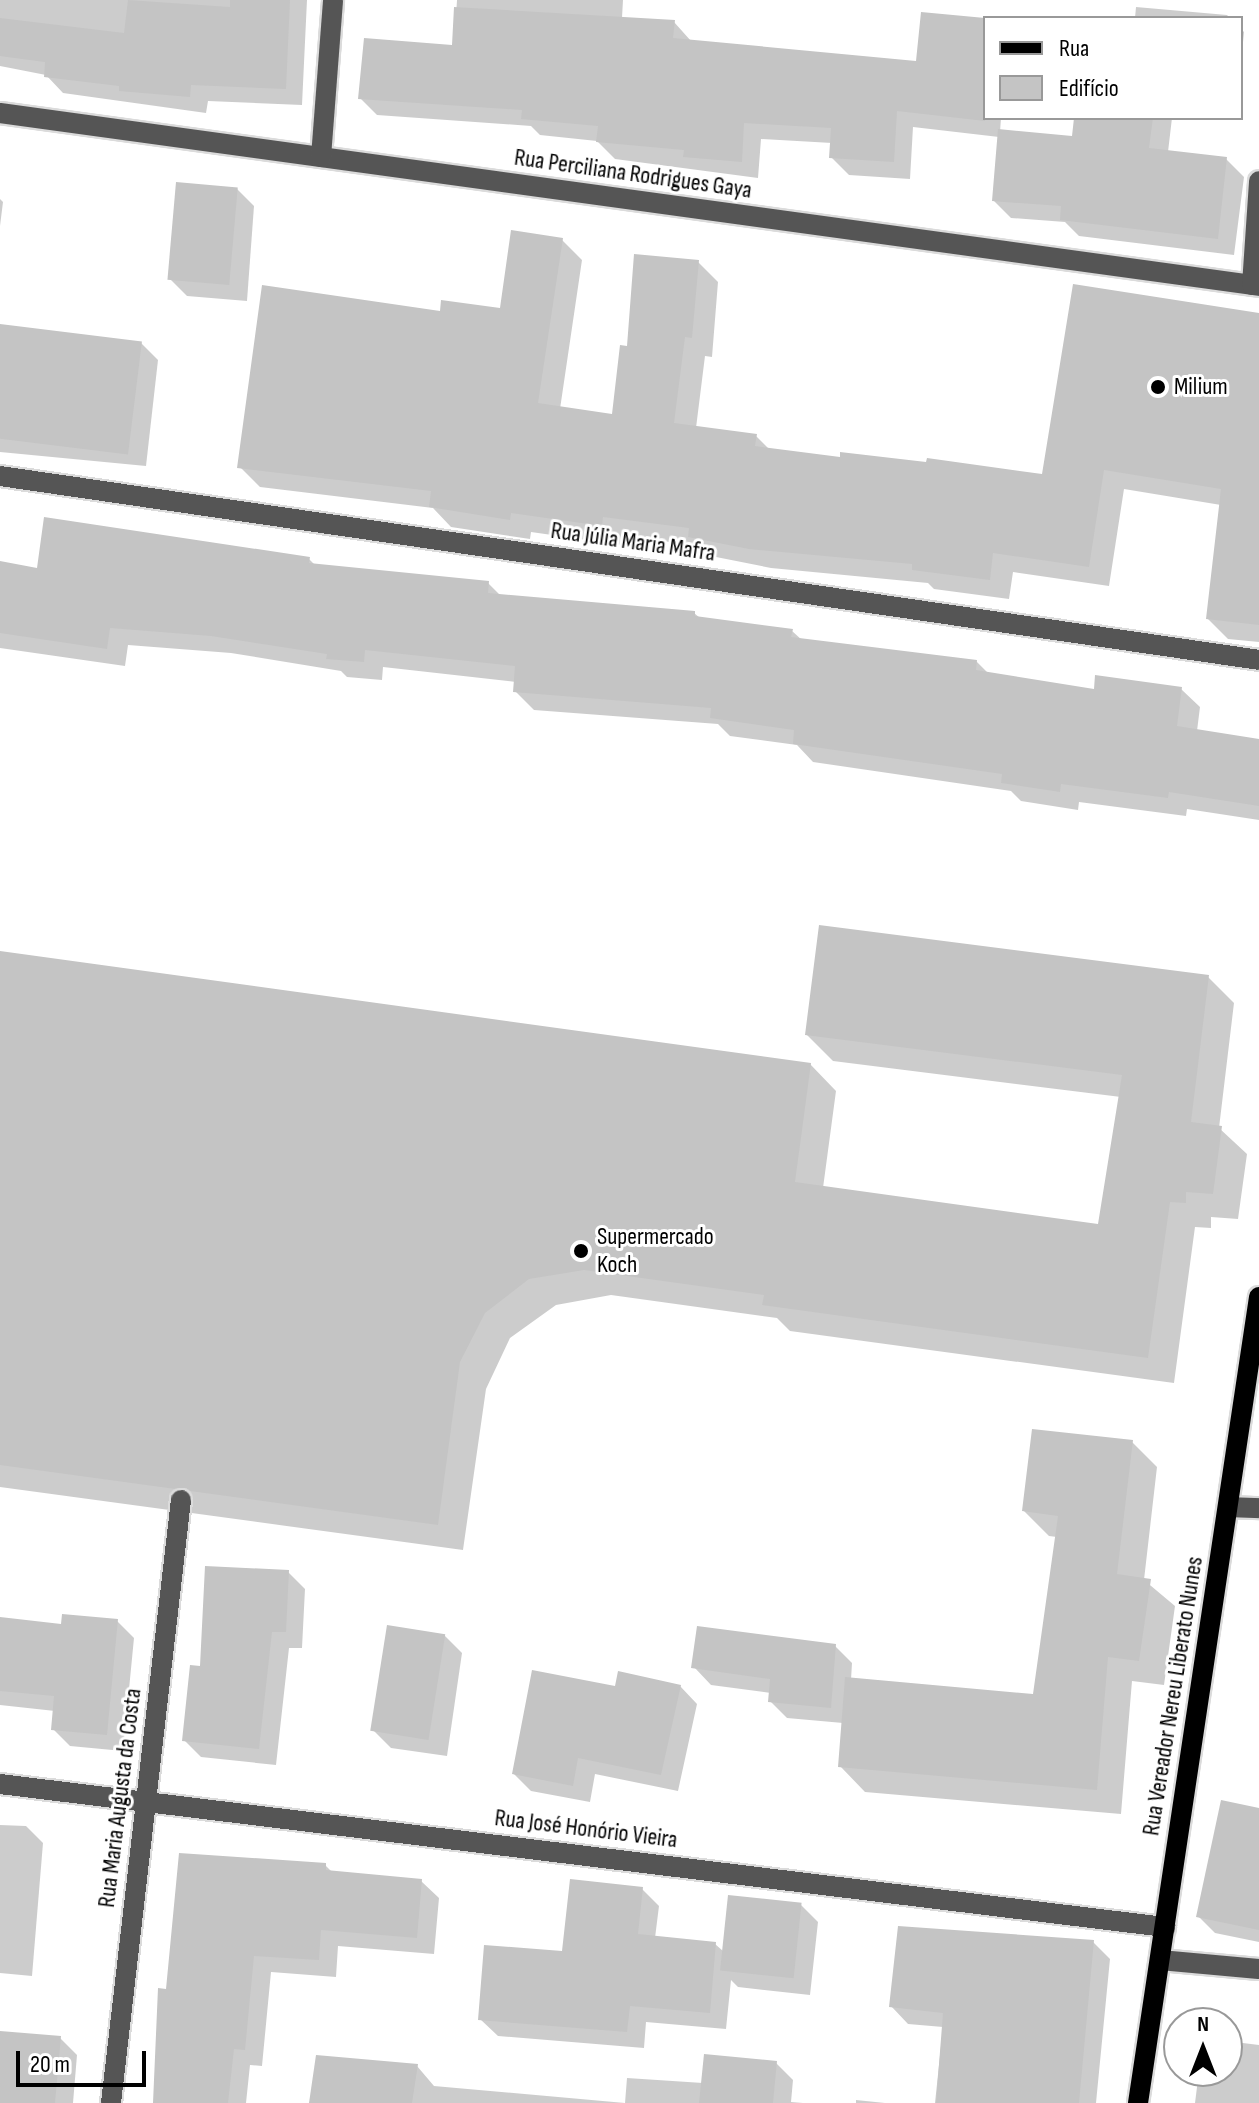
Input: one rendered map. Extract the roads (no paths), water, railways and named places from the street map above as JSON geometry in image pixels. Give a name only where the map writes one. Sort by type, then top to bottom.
[{"type":"main road","name":"Rua Vereador Nereu Liberato Nunes","points":[[1138,2103],[1259,1297]]},
{"type":"street","points":[[321,157],[333,0]]},
{"type":"street","name":"Rua Perciliana Rodrigues Gaya","points":[[0,113],[1255,285]]},
{"type":"street","points":[[1255,285],[1259,181]]},
{"type":"street","name":"Rua Júlia Maria Mafra","points":[[0,476],[1259,660]]},
{"type":"street","name":"Rua Maria Augusta da Costa","points":[[111,2103],[181,1500]]},
{"type":"street","points":[[1229,1507],[1259,1508]]},
{"type":"street","name":"Rua José Honório Vieira","points":[[0,1784],[1165,1927]]},
{"type":"street","points":[[1160,1960],[1259,1969]]},
{"type":"place","name":"Milium","points":[[1158,387]]},
{"type":"place","name":"Supermercado Koch","points":[[581,1251]]}]
